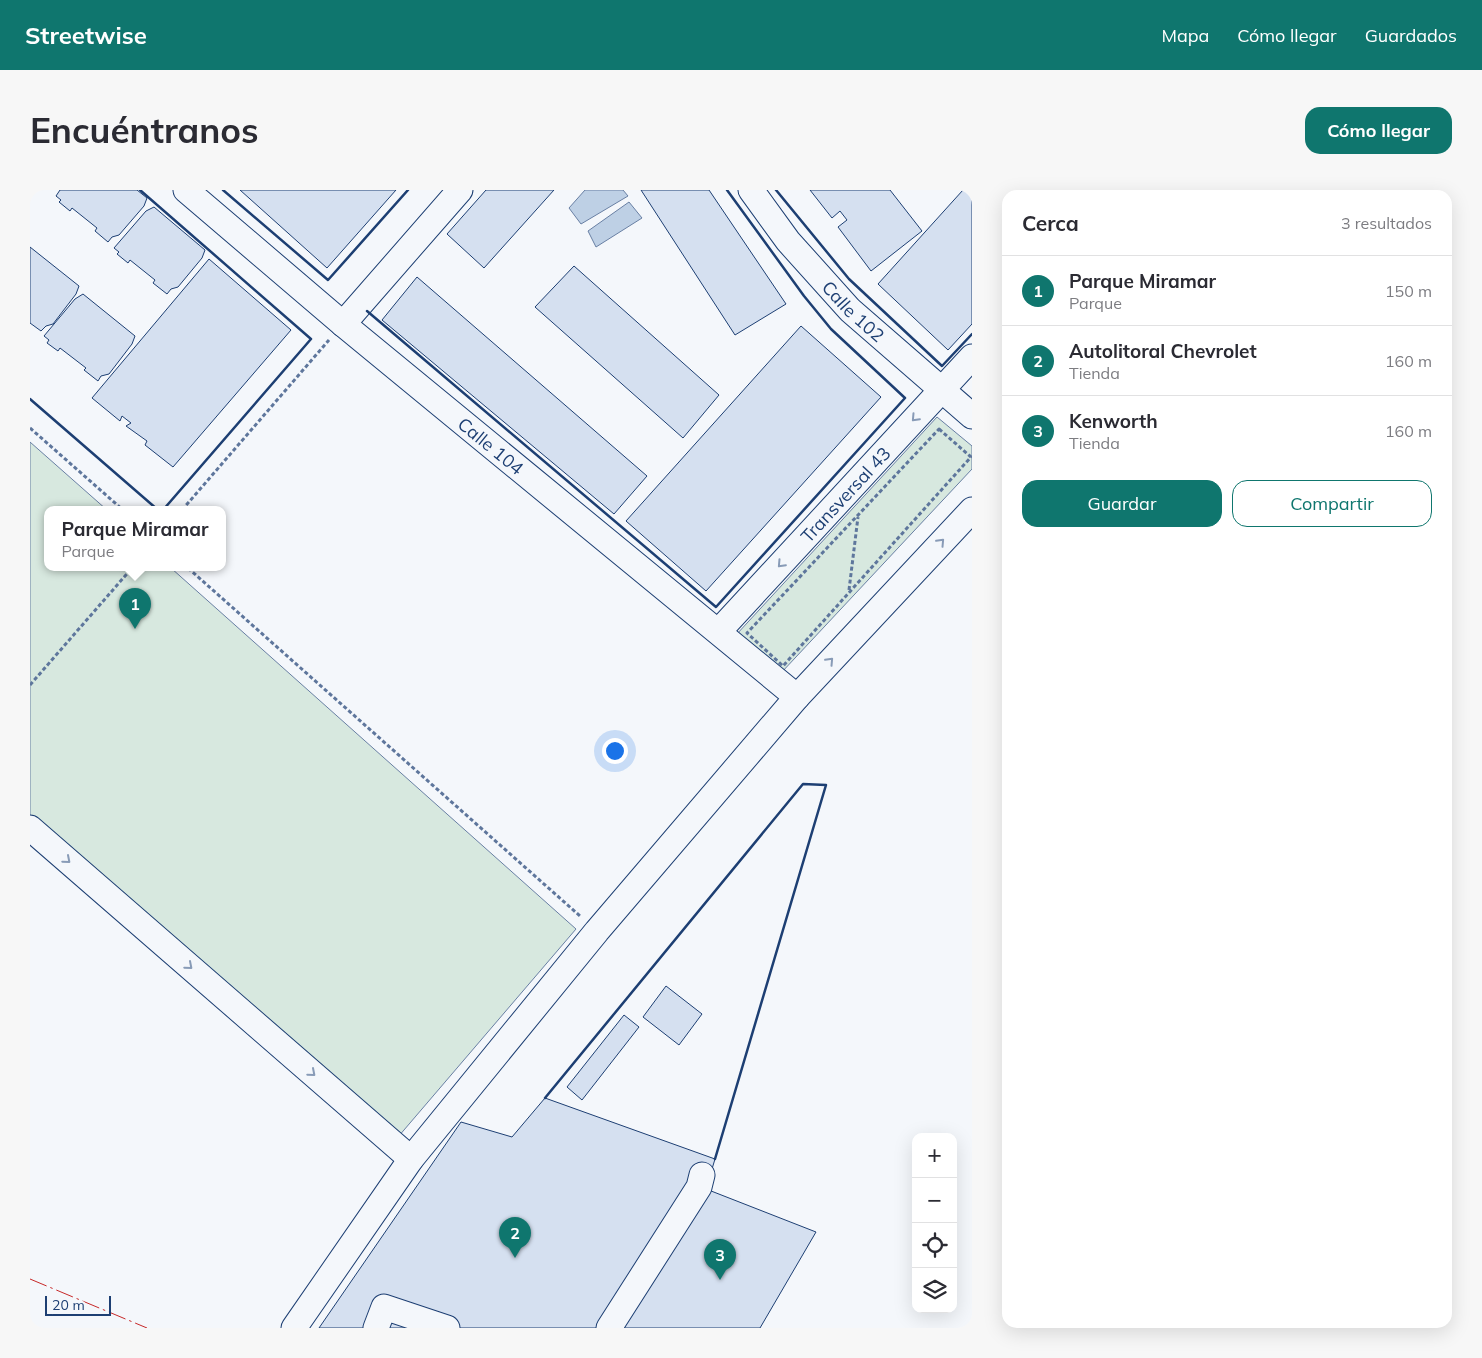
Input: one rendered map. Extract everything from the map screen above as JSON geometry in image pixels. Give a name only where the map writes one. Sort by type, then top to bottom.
[{"type":"street","name":"Calle 104","points":[[186,190],[343,324],[797,697]]},
{"type":"street","points":[[343,324],[460,190]]},
{"type":"street","name":"Calle 102","points":[[750,190],[788,242],[850,310],[972,416]]},
{"type":"street","name":"Transversal 43","points":[[719,631],[972,357]]},
{"type":"street","points":[[294,1328],[411,1159],[597,931],[797,697],[972,510]]},
{"type":"street","points":[[30,828],[411,1159]]},
{"type":"street","points":[[608,1328],[699,1187],[702,1175]]},
{"type":"street","points":[[376,1328],[384,1307],[447,1328]]},
{"type":"path","points":[[185,506],[343,324]]},
{"type":"path","points":[[30,428],[118,506]]},
{"type":"path","points":[[939,429],[971,457],[783,666],[747,634],[858,515],[939,429]]},
{"type":"path","points":[[849,591],[858,515]]},
{"type":"path","points":[[30,685],[129,571]]},
{"type":"path","points":[[191,571],[597,931]]},
{"type":"shaded area","points":[[937,417],[972,446],[972,469],[781,673],[736,635]]},
{"type":"shaded area","points":[[30,442],[102,506],[44,506],[44,571],[174,571],[576,929],[398,1137],[30,816]]},
{"type":"water","points":[[585,190],[623,190],[628,196],[581,224],[569,208]]},
{"type":"water","points":[[629,202],[642,218],[596,247],[588,231]]},
{"type":"building","points":[[60,190],[137,190],[147,198],[144,206],[119,235],[112,237],[108,242],[95,231],[97,228],[72,208],[70,211],[59,202],[61,200],[56,196]]},
{"type":"building","points":[[240,190],[396,190],[327,268]]},
{"type":"building","points":[[486,190],[554,190],[484,268],[447,234]]},
{"type":"building","points":[[641,190],[709,190],[786,304],[735,335]]},
{"type":"building","points":[[810,190],[890,190],[922,231],[871,271],[838,227],[847,220],[840,211],[832,218]]},
{"type":"building","points":[[963,190],[972,190],[972,324],[948,350],[878,284]]},
{"type":"building","points":[[154,207],[205,250],[202,258],[178,287],[171,289],[167,294],[153,283],[155,280],[130,260],[128,263],[117,254],[119,252],[114,248],[146,211]]},
{"type":"building","points":[[30,247],[79,286],[76,294],[53,324],[46,326],[41,331],[30,323]]},
{"type":"building","points":[[209,259],[291,330],[173,467],[145,445],[147,441],[126,426],[131,423],[122,416],[120,421],[92,398]]},
{"type":"building","points":[[574,266],[719,395],[683,438],[535,307]]},
{"type":"building","points":[[417,277],[647,476],[614,514],[382,320]]},
{"type":"building","points":[[83,294],[135,336],[132,344],[109,374],[101,376],[98,381],[84,370],[86,368],[60,348],[58,351],[47,343],[49,340],[44,336],[75,299]]},
{"type":"building","points":[[801,326],[881,397],[706,591],[626,521]]},
{"type":"building","points":[[666,986],[702,1014],[679,1045],[643,1017]]},
{"type":"building","points":[[624,1015],[639,1027],[582,1100],[567,1087]]},
{"type":"building","points":[[545,1098],[715,1159],[706,1189],[622,1328],[319,1328],[461,1122],[512,1137]]},
{"type":"building","points":[[706,1189],[816,1232],[760,1328],[622,1328]]},
{"type":"wall","points":[[140,190],[311,339],[166,506]]},
{"type":"wall","points":[[223,190],[328,280],[408,190]]},
{"type":"wall","points":[[367,311],[716,607],[905,398],[831,329],[804,296],[727,190]]},
{"type":"wall","points":[[776,190],[849,279],[942,366],[972,334]]},
{"type":"wall","points":[[30,399],[153,506]]},
{"type":"wall","points":[[545,1098],[803,784],[826,785],[715,1159]]},
{"type":"power","points":[[30,1279],[147,1328]]},
{"type":"place","name":"Parque Miramar","points":[[135,629]]},
{"type":"place","name":"Autolitoral Chevrolet","points":[[515,1258]]},
{"type":"place","name":"Kenworth","points":[[720,1280]]}]
